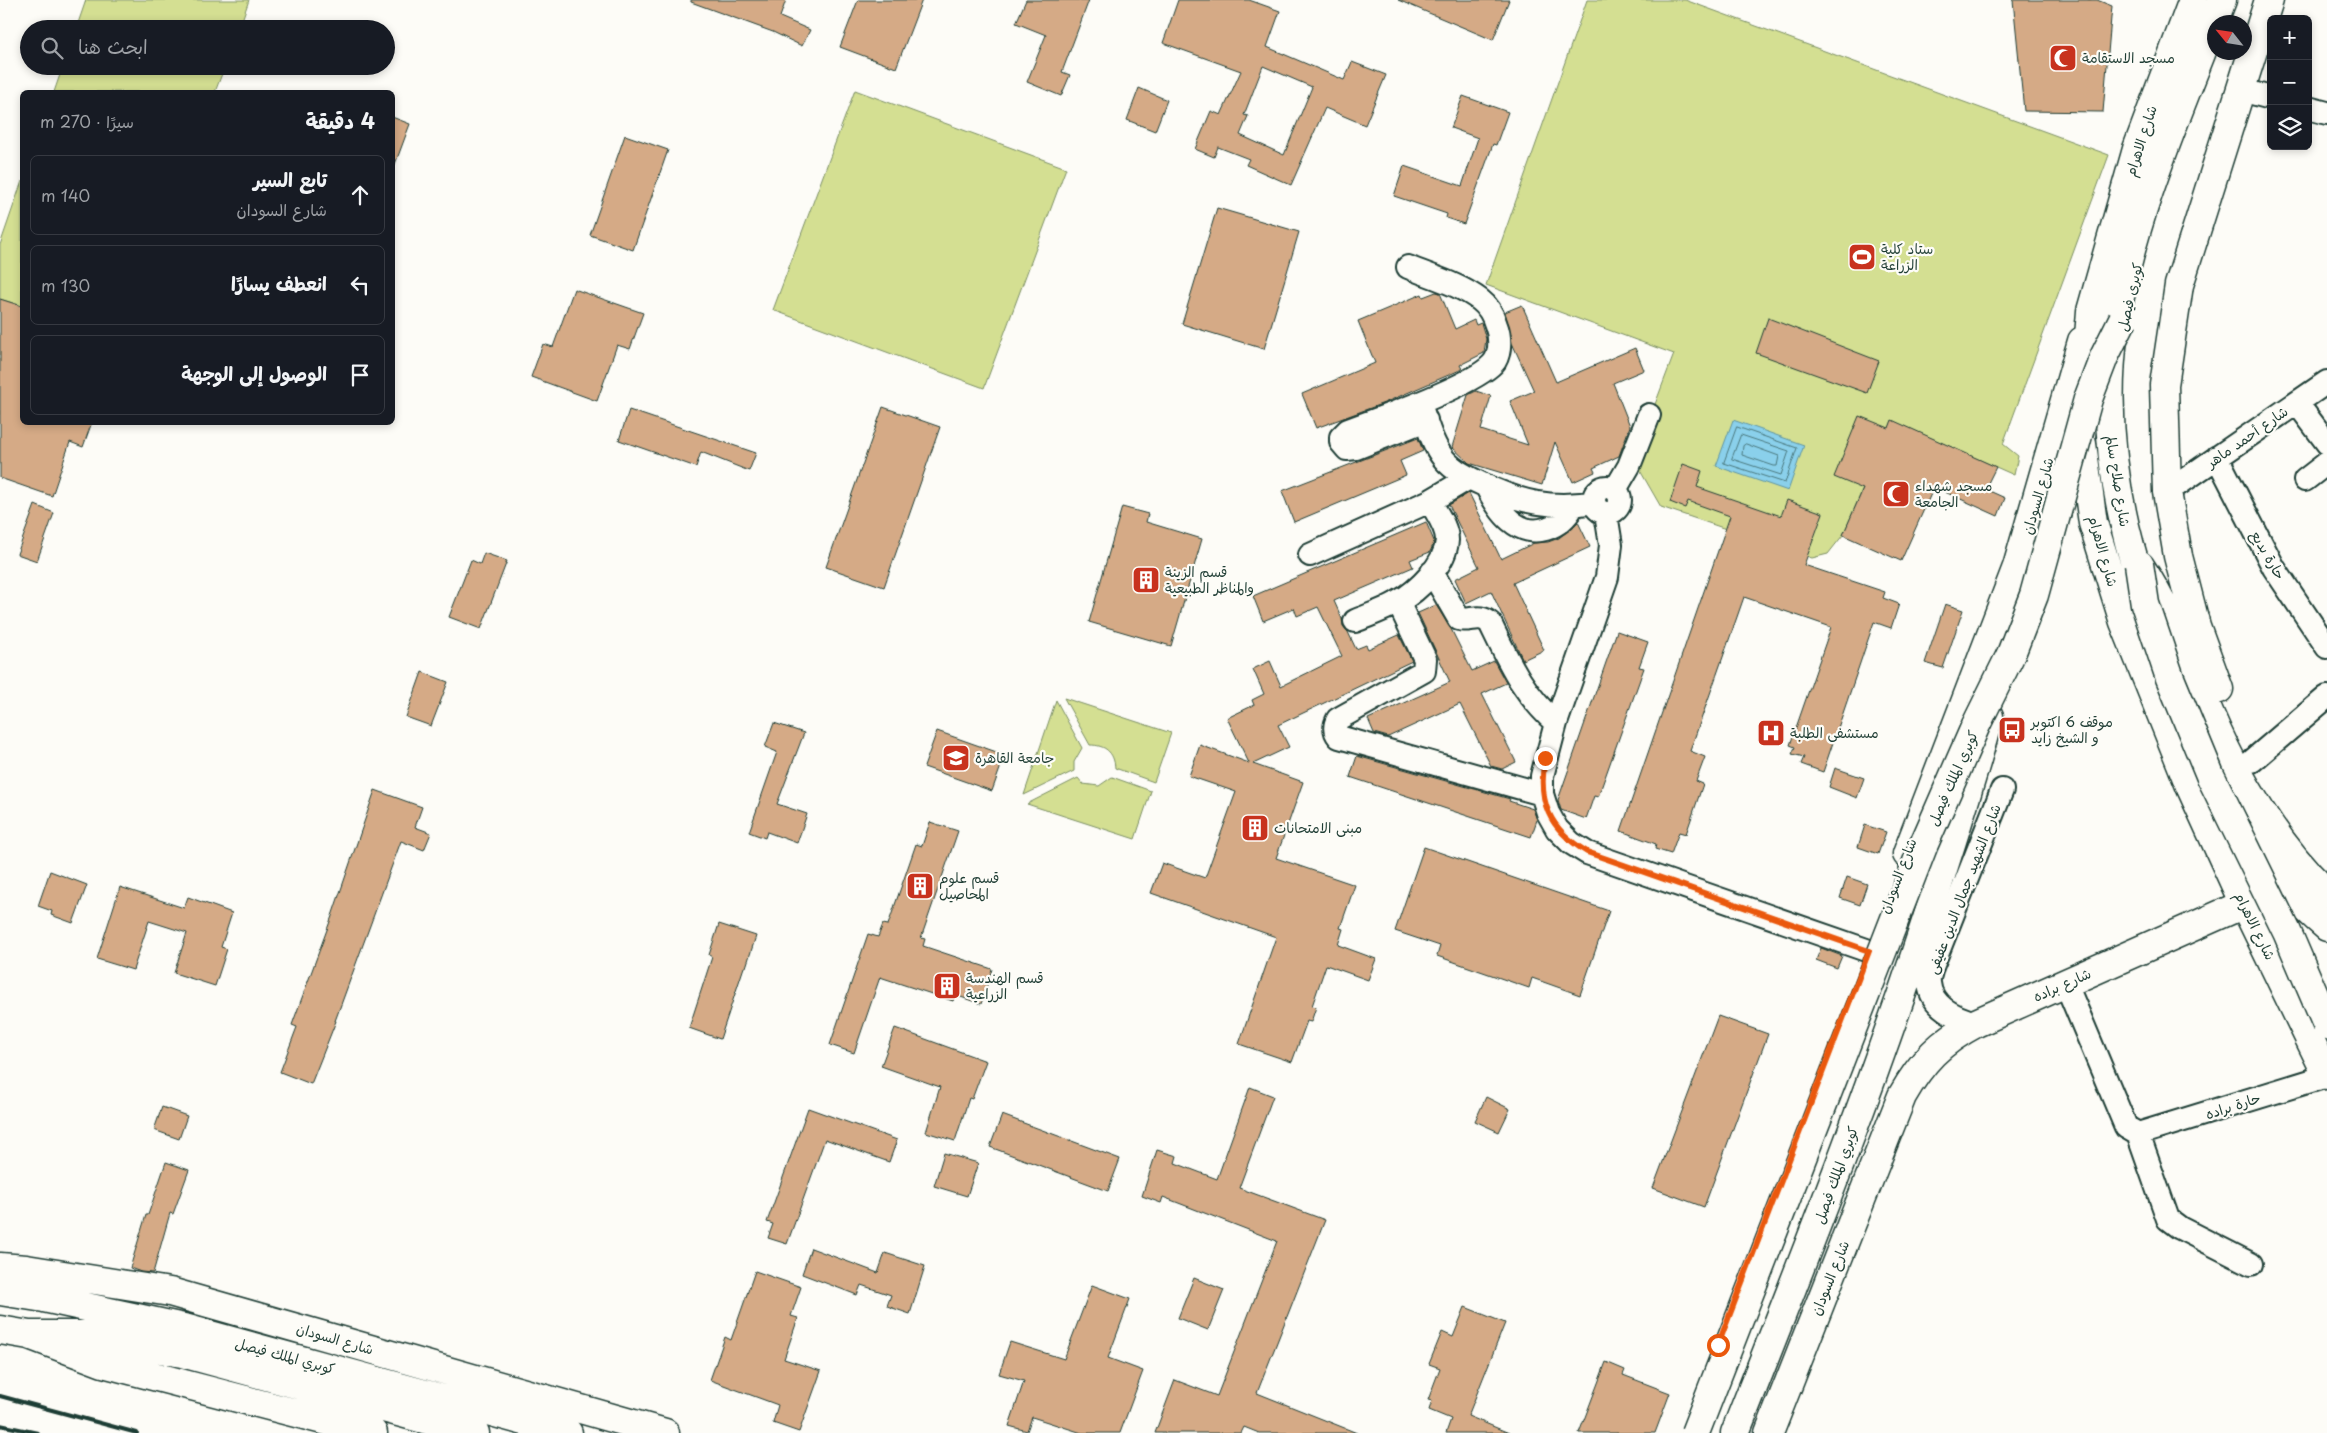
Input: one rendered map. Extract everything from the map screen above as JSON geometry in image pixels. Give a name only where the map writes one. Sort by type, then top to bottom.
[{"type":"main road","name":"شارع الاهرام","points":[[2193,0],[2138,149],[2091,311],[2081,437],[2093,523],[2136,653],[2190,786],[2244,904],[2327,1075]]},
{"type":"main road","points":[[2269,0],[2178,285],[2164,385],[2167,492],[2178,556],[2196,626],[2223,700],[2266,789],[2283,816],[2303,841],[2327,865]]},
{"type":"main road","name":"شارع صلاح سالم","points":[[2224,6],[2150,192],[2122,285],[2113,342],[2110,380],[2110,428],[2114,475],[2122,522],[2152,613],[2243,819],[2259,851],[2285,887],[2327,927]]},
{"type":"main road","name":"كوبرى فيصل","points":[[2139,564],[2125,504],[2117,443],[2116,381],[2123,319],[2136,266],[2207,59]]},
{"type":"main road","name":"شارع السودان","points":[[1684,1433],[2017,567],[2091,311]]},
{"type":"main road","name":"كوبري الملك فيصل","points":[[1695,1433],[1924,844],[1976,725],[2011,654],[2034,595],[2088,399],[2104,357],[2123,319]]},
{"type":"main road","points":[[2086,374],[2110,428]]},
{"type":"main road","points":[[2139,564],[2165,607],[2211,718],[2240,779],[2279,836],[2327,893]]},
{"type":"main road","points":[[2139,564],[2141,585],[2150,620],[2170,678],[2210,775],[2287,932],[2327,1025]]},
{"type":"main road","name":"كوبري الملك فيصل","points":[[1735,1433],[1816,1230],[1910,974],[1981,746],[2009,633],[2017,567]]},
{"type":"main road","points":[[2136,653],[2152,613]]},
{"type":"main road","name":"شارع براده","points":[[1902,1096],[1915,1073],[1932,1052],[1953,1036],[1976,1023],[2244,904]]},
{"type":"main road","name":"شارع السودان","points":[[1769,1433],[1902,1096]]},
{"type":"main road","name":"شارع السودان","points":[[0,1267],[26,1269],[170,1292],[665,1433]]},
{"type":"main road","name":"كوبري الملك فيصل","points":[[0,1291],[44,1298],[188,1329],[568,1433]]},
{"type":"main road","points":[[0,1330],[29,1335],[103,1363],[373,1433]]},
{"type":"main road","name":"كوبري الملك فيصل","points":[[29,1335],[85,1335],[182,1353],[475,1433]]},
{"type":"street","points":[[2241,90],[2267,97]]},
{"type":"street","points":[[2312,109],[2327,113]]},
{"type":"street","points":[[1360,436],[1423,412],[1486,370],[1495,361],[1499,348],[1499,330],[1493,314],[1482,301],[1468,292],[1408,267]]},
{"type":"street","name":"شارع أحمد ماهر","points":[[2167,492],[2327,382]]},
{"type":"street","points":[[2297,403],[2327,443]]},
{"type":"street","points":[[1423,412],[1437,448],[1445,460],[1478,482],[1518,499],[1534,503],[1591,507],[1611,513],[1618,507],[1620,498],[1615,490],[1629,466],[1649,415]]},
{"type":"street","name":"حارة بديع","points":[[2217,457],[2274,568],[2320,620],[2327,647]]},
{"type":"street","points":[[2305,480],[2327,463]]},
{"type":"street","points":[[1310,555],[1430,501],[1478,482]]},
{"type":"street","points":[[1355,621],[1398,602],[1416,589],[1432,572],[1445,551],[1447,539],[1444,526],[1430,501]]},
{"type":"street","points":[[1591,507],[1611,545],[1608,577],[1545,758],[1542,794],[1548,813],[1557,829],[1571,843],[1587,852],[1869,951]]},
{"type":"street","points":[[1432,572],[1459,618],[1465,620],[1477,616],[1484,618],[1490,623],[1520,684],[1536,705],[1556,723]]},
{"type":"street","points":[[1398,602],[1425,659],[1424,671],[1338,719],[1335,725],[1335,732],[1339,737],[1542,794]]},
{"type":"street","points":[[2252,761],[2327,697]]},
{"type":"street","name":"شارع الشهيد جمال الدين عفيفى","points":[[1976,1023],[1959,1018],[1944,1009],[1934,997],[1929,983],[1932,967],[2002,790]]},
{"type":"street","points":[[2066,984],[2126,1127],[2138,1134],[2168,1219],[2180,1228],[2251,1264]]},
{"type":"street","name":"حارة براده","points":[[2138,1134],[2327,1075]]},
{"type":"green space","points":[[86,0],[249,0],[242,20],[79,20]]},
{"type":"green space","points":[[1587,0],[1685,0],[2109,155],[2003,444],[2018,456],[2014,475],[1892,421],[1843,535],[1828,554],[1812,558],[1661,507],[1634,460],[1674,354],[1486,285]]},
{"type":"green space","points":[[60,75],[222,75],[216,90],[55,90]]},
{"type":"green space","points":[[855,90],[1066,168],[984,388],[773,310]]},
{"type":"green space","points":[[20,187],[20,305],[0,299],[0,245]]},
{"type":"green space","points":[[1064,698],[1171,733],[1154,782],[1115,768],[1113,758],[1108,751],[1100,746],[1090,745]]},
{"type":"green space","points":[[1056,700],[1082,748],[1074,762],[1074,771],[1024,795]]},
{"type":"green space","points":[[1112,777],[1151,791],[1135,839],[1027,804],[1078,778],[1083,784],[1099,786]]},
{"type":"water","points":[[1733,420],[1804,445],[1788,491],[1716,466]]},
{"type":"building","points":[[691,0],[786,0],[780,17],[810,30],[802,46],[773,32],[691,2]]},
{"type":"building","points":[[858,0],[922,0],[896,68],[840,47]]},
{"type":"building","points":[[1026,0],[1089,0],[1062,72],[1070,75],[1061,96],[1027,82],[1046,35],[1016,23]]},
{"type":"building","points":[[1178,0],[1249,0],[1280,11],[1267,47],[1344,80],[1352,62],[1386,75],[1365,125],[1325,108],[1291,185],[1246,165],[1249,159],[1218,147],[1214,157],[1195,149],[1211,111],[1221,115],[1241,71],[1163,43]],"holes":[[[1263,66],[1312,87],[1284,155],[1240,135],[1248,116],[1244,115]]]},
{"type":"building","points":[[1398,0],[1509,0],[1493,40]]},
{"type":"building","name":"مسجد الاستقامة","points":[[2013,0],[2097,0],[2112,6],[2103,112],[2024,111]]},
{"type":"building","points":[[1139,88],[1167,100],[1155,131],[1127,120]]},
{"type":"building","points":[[1463,96],[1508,112],[1496,145],[1493,144],[1464,224],[1446,218],[1447,214],[1394,196],[1404,166],[1462,186],[1478,138],[1451,128]]},
{"type":"building","points":[[395,118],[410,124],[395,164]]},
{"type":"building","points":[[625,135],[668,150],[633,250],[590,235]]},
{"type":"building","points":[[1217,208],[1299,232],[1264,349],[1182,324]]},
{"type":"building","points":[[574,289],[643,313],[630,349],[617,345],[597,401],[531,377],[543,344],[553,347]]},
{"type":"building","points":[[1436,292],[1440,293],[1455,329],[1474,320],[1476,325],[1481,323],[1486,339],[1484,353],[1460,365],[1462,369],[1451,374],[1384,403],[1316,428],[1302,394],[1375,363],[1358,321],[1422,294],[1423,297]]},
{"type":"building","points":[[0,299],[20,305],[20,425],[91,425],[83,447],[70,442],[52,496],[0,478]]},
{"type":"building","points":[[1522,305],[1556,382],[1635,348],[1644,370],[1613,383],[1630,426],[1619,456],[1593,468],[1595,472],[1573,482],[1555,442],[1542,485],[1469,463],[1452,447],[1468,395],[1476,391],[1491,396],[1481,430],[1528,445],[1510,401],[1534,391],[1512,343],[1505,312]]},
{"type":"building","points":[[1768,318],[1879,361],[1867,393],[1756,353]]},
{"type":"building","points":[[883,407],[940,427],[884,587],[826,567]]},
{"type":"building","points":[[629,410],[756,453],[749,471],[701,452],[696,467],[619,440]]},
{"type":"building","name":"مسجد شهداء الجامعة","points":[[1859,416],[1889,428],[1892,420],[1996,467],[1985,489],[2005,498],[1998,516],[1934,487],[1901,561],[1843,535],[1863,489],[1834,477]]},
{"type":"building","points":[[1418,438],[1423,451],[1400,461],[1406,475],[1294,522],[1282,491]]},
{"type":"building","points":[[1683,464],[1702,471],[1697,487],[1781,516],[1787,500],[1823,513],[1804,565],[1885,592],[1883,598],[1899,604],[1891,628],[1874,622],[1823,772],[1801,764],[1804,757],[1792,754],[1795,747],[1790,745],[1831,627],[1744,597],[1690,751],[1705,757],[1696,781],[1703,784],[1686,834],[1679,832],[1671,854],[1655,849],[1656,844],[1621,831],[1730,516],[1688,501],[1685,508],[1670,502]]},
{"type":"building","points":[[1469,493],[1501,559],[1534,543],[1548,542],[1559,538],[1578,522],[1590,547],[1513,583],[1544,650],[1523,660],[1491,591],[1466,603],[1455,579],[1479,567],[1449,505]]},
{"type":"building","points":[[35,505],[54,513],[37,561],[17,554]]},
{"type":"building","name":"قسم الزينة والمناظر الطبيعية","points":[[1122,507],[1148,514],[1146,522],[1202,539],[1171,646],[1089,622]]},
{"type":"building","points":[[1426,522],[1434,541],[1433,545],[1430,552],[1410,560],[1413,567],[1334,601],[1343,626],[1356,649],[1366,645],[1368,649],[1399,635],[1412,661],[1278,725],[1289,747],[1253,764],[1303,782],[1276,858],[1355,885],[1340,928],[1343,929],[1338,945],[1376,959],[1368,980],[1326,965],[1312,1006],[1316,1007],[1311,1022],[1307,1021],[1292,1062],[1239,1044],[1276,937],[1151,893],[1162,863],[1205,878],[1236,792],[1189,776],[1200,745],[1249,763],[1227,718],[1254,705],[1252,700],[1264,694],[1253,669],[1270,661],[1281,686],[1342,656],[1318,607],[1297,616],[1294,608],[1263,621],[1253,596]]},
{"type":"building","points":[[484,553],[507,561],[481,629],[449,617],[471,560],[480,564]]},
{"type":"building","points":[[1945,604],[1963,610],[1943,668],[1925,663]]},
{"type":"building","points":[[1436,605],[1451,629],[1472,671],[1494,661],[1506,683],[1482,694],[1516,762],[1502,769],[1491,766],[1460,704],[1388,737],[1374,733],[1368,719],[1450,682],[1418,613]]},
{"type":"building","points":[[1617,631],[1648,642],[1639,667],[1644,668],[1598,797],[1594,796],[1586,819],[1561,810],[1558,800]]},
{"type":"building","points":[[422,672],[448,682],[431,726],[406,717]]},
{"type":"building","points":[[774,723],[804,733],[777,804],[807,814],[797,843],[767,832],[765,838],[749,832],[777,752],[765,747]]},
{"type":"building","points":[[937,731],[1005,755],[992,791],[924,767]]},
{"type":"building","points":[[1357,756],[1510,799],[1509,801],[1533,809],[1537,820],[1531,837],[1350,777]]},
{"type":"building","points":[[1835,768],[1864,778],[1857,798],[1829,787]]},
{"type":"building","points":[[375,790],[422,807],[415,827],[431,833],[424,850],[401,841],[336,1021],[311,1084],[280,1072],[297,1027],[292,1025]]},
{"type":"building","name":"قسم الهندسة الزراعية","points":[[930,822],[958,831],[921,938],[925,939],[923,946],[992,969],[981,1004],[955,995],[953,1001],[880,977],[854,1053],[830,1045],[868,934],[878,937],[883,924],[888,925],[916,844],[922,846]]},
{"type":"building","points":[[1865,825],[1886,832],[1878,854],[1858,847]]},
{"type":"building","points":[[1424,847],[1609,911],[1580,995],[1532,978],[1529,988],[1437,956],[1440,946],[1395,931]]},
{"type":"building","points":[[50,871],[87,885],[73,923],[51,915],[52,911],[38,906]]},
{"type":"building","points":[[1847,877],[1867,884],[1860,905],[1840,898]]},
{"type":"building","points":[[120,887],[184,908],[188,897],[232,913],[221,947],[227,949],[215,986],[174,973],[187,933],[149,921],[133,970],[97,959]]},
{"type":"building","points":[[719,924],[756,936],[720,1039],[689,1028],[712,957],[709,955]]},
{"type":"building","points":[[1821,948],[1842,956],[1837,968],[1816,960]]},
{"type":"building","points":[[1718,1016],[1768,1034],[1704,1207],[1653,1188]]},
{"type":"building","points":[[895,1028],[986,1061],[972,1099],[969,1098],[955,1141],[926,1132],[940,1087],[881,1066]]},
{"type":"building","points":[[1250,1087],[1273,1096],[1239,1188],[1325,1220],[1257,1393],[1357,1433],[1259,1433],[1244,1427],[1241,1433],[1155,1433],[1175,1380],[1217,1396],[1277,1241],[1163,1197],[1161,1203],[1142,1196],[1157,1150],[1177,1156],[1175,1163],[1217,1179]]},
{"type":"building","points":[[1486,1097],[1510,1109],[1499,1132],[1475,1121]]},
{"type":"building","points":[[162,1107],[187,1116],[179,1139],[154,1130]]},
{"type":"building","points":[[808,1108],[897,1140],[889,1162],[825,1139],[787,1244],[768,1238],[773,1224],[767,1222]]},
{"type":"building","points":[[1002,1115],[1120,1159],[1108,1191],[990,1147]]},
{"type":"building","points":[[944,1153],[978,1163],[967,1196],[934,1186]]},
{"type":"building","points":[[166,1162],[189,1170],[173,1214],[170,1213],[153,1273],[141,1272],[130,1268],[146,1215],[148,1215]]},
{"type":"building","points":[[811,1248],[878,1273],[885,1253],[925,1266],[910,1314],[887,1306],[891,1295],[861,1285],[857,1295],[802,1274]]},
{"type":"building","points":[[755,1271],[801,1287],[791,1316],[798,1318],[784,1359],[821,1371],[799,1432],[773,1423],[778,1405],[710,1380],[725,1337],[731,1340]]},
{"type":"building","points":[[1194,1278],[1224,1290],[1208,1330],[1178,1318]]},
{"type":"building","points":[[1092,1285],[1130,1299],[1108,1358],[1143,1371],[1120,1433],[1082,1433],[1032,1417],[1027,1431],[1009,1426],[1024,1381],[999,1374],[1010,1342],[1064,1359]]},
{"type":"building","points":[[1465,1307],[1505,1323],[1468,1416],[1509,1433],[1446,1433],[1451,1419],[1429,1410],[1432,1401],[1428,1400],[1440,1368],[1429,1364],[1442,1332],[1453,1337]]},
{"type":"building","points":[[1606,1362],[1625,1370],[1623,1375],[1670,1393],[1655,1433],[1579,1433]]},
{"type":"railway","points":[[0,1396],[137,1433]]},
{"type":"railway","points":[[0,1425],[38,1433]]},
{"type":"place","name":"مسجد الاستقامة","points":[[2063,58]]},
{"type":"place","name":"ستاد كلية الزراعة","points":[[1862,257]]},
{"type":"place","name":"مسجد شهداء الجامعة","points":[[1896,494]]},
{"type":"place","name":"قسم الزينة والمناظر الطبيعية","points":[[1146,580]]},
{"type":"place","name":"موقف 6 اكتوبر و الشيخ زايد","points":[[2012,730]]},
{"type":"place","name":"مستشفى الطلبة","points":[[1771,733]]},
{"type":"place","name":"جامعة القاهرة","points":[[956,758]]},
{"type":"place","name":"مبنى الامتحانات","points":[[1255,828]]},
{"type":"place","name":"قسم علوم المحاصيل","points":[[920,886]]},
{"type":"place","name":"قسم الهندسة الزراعية","points":[[947,986]]},
{"type":"route","points":[[1545,758],[1542,794],[1548,813],[1557,829],[1571,843],[1587,852],[1869,951],[1718,1345]]}]
